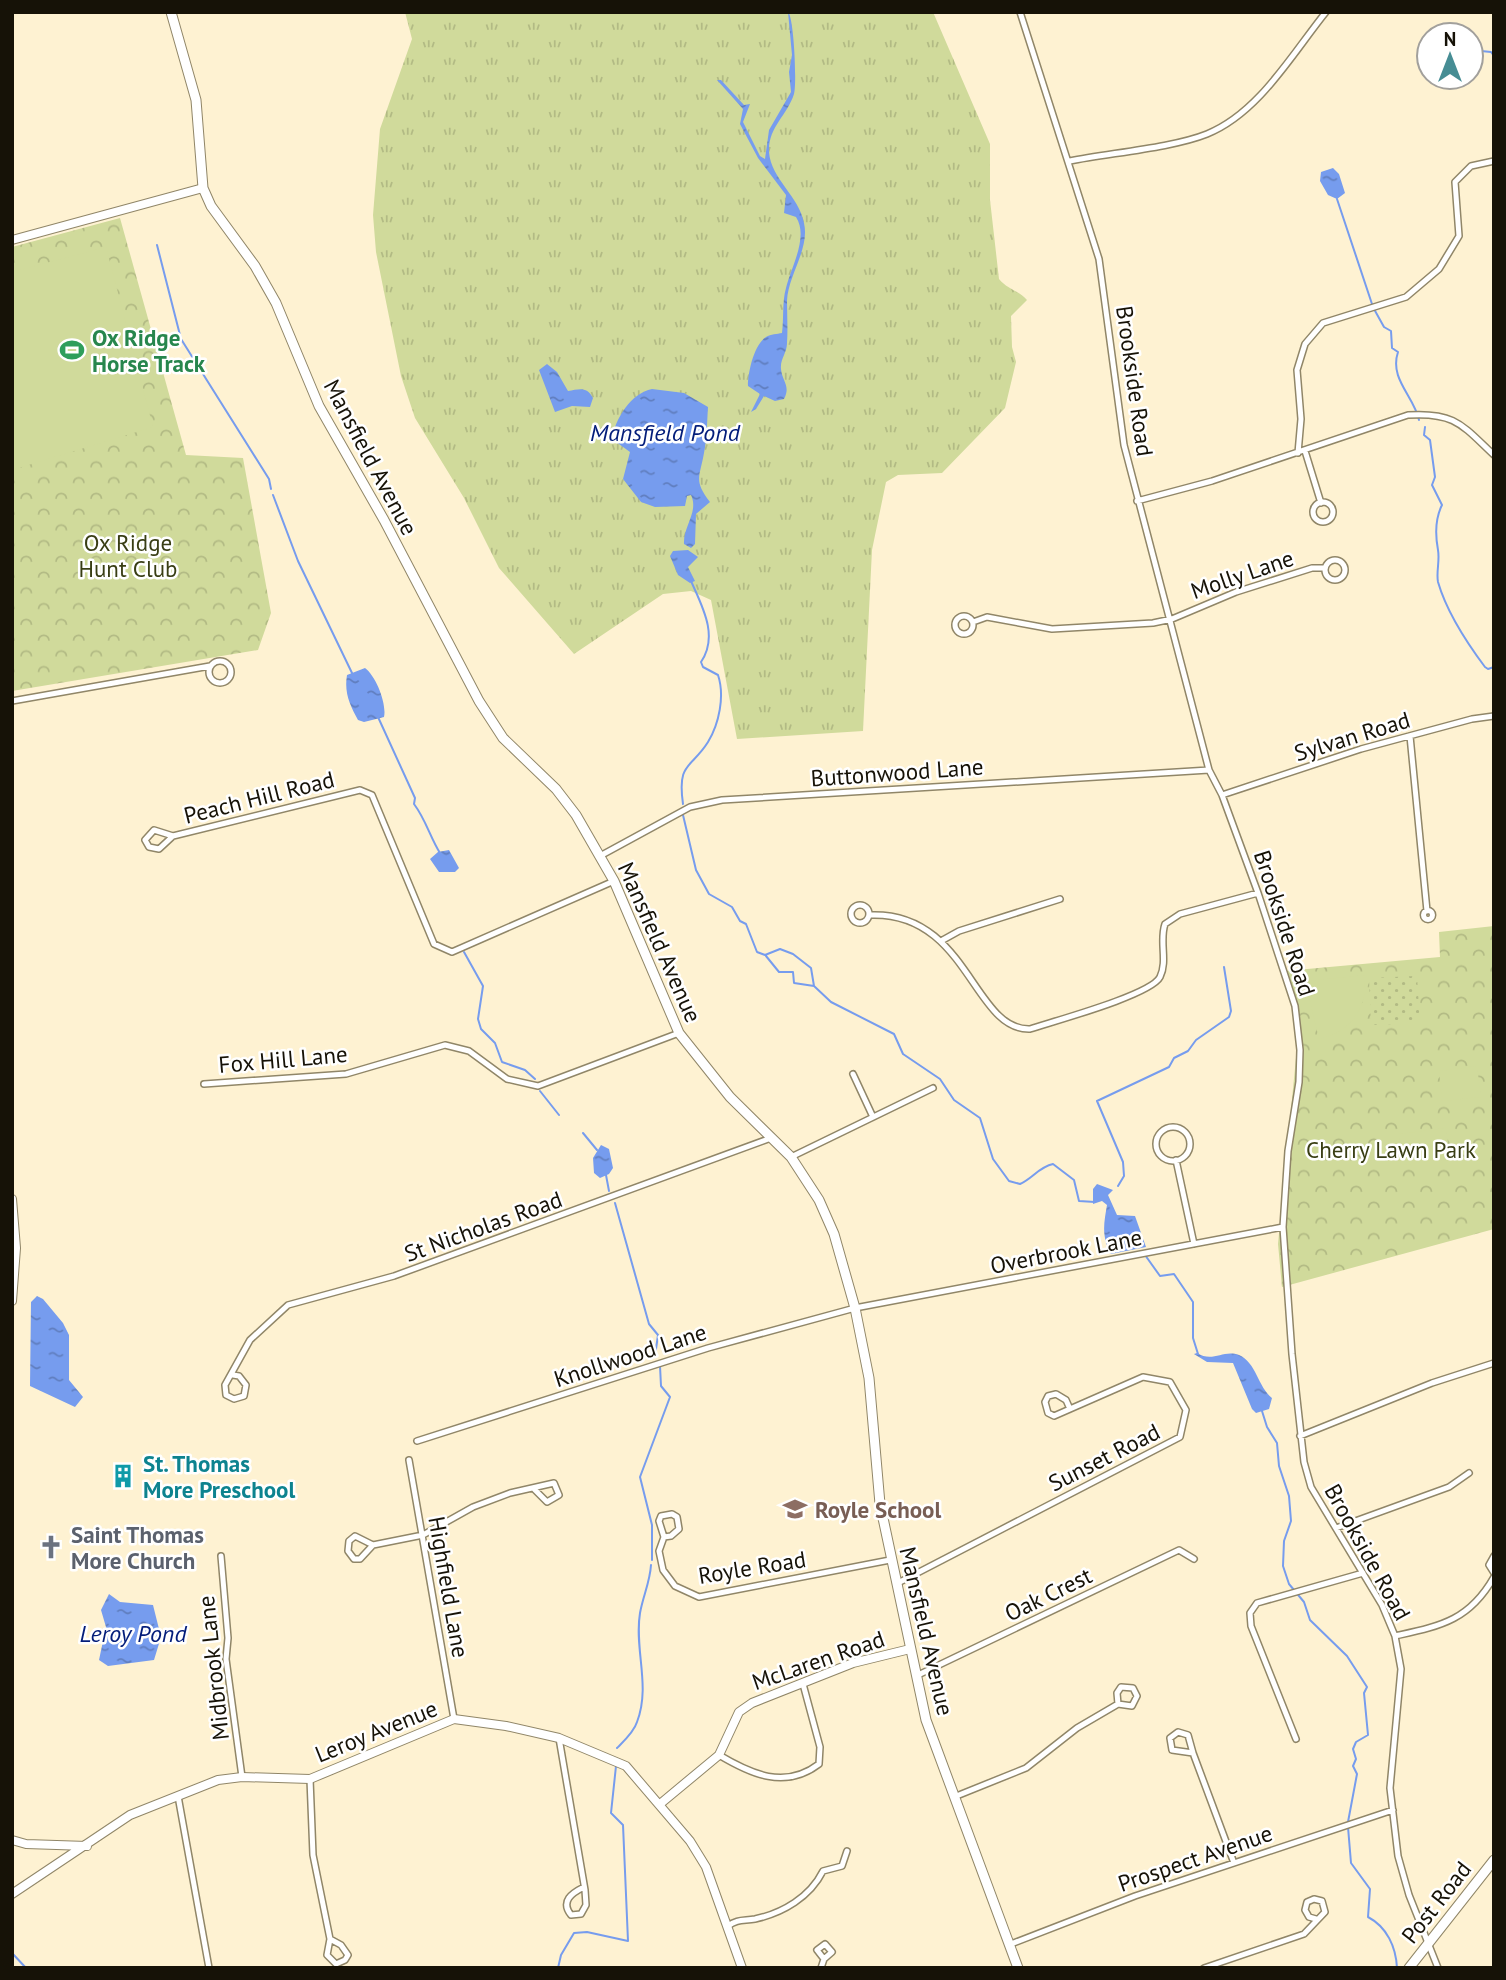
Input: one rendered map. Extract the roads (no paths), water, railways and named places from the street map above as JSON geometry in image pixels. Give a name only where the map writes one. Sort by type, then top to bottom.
[{"type":"main road","name":"Mansfield Avenue","points":[[171,12],[195,100],[203,188],[211,206],[255,266],[276,303],[319,406],[384,520],[479,701],[503,738],[556,789],[576,815],[614,880],[679,1033],[730,1097],[791,1157],[819,1200],[834,1234],[855,1308],[869,1378],[880,1504],[916,1676],[936,1753],[1018,1968]]},
{"type":"main road","name":"Post Road","points":[[1409,1968],[1494,1860]]},
{"type":"street","name":"Brookside Road","points":[[1020,12],[1099,258],[1120,423],[1137,501],[1172,619],[1209,770],[1222,795],[1291,989],[1300,1050],[1283,1227],[1300,1436],[1311,1487],[1382,1605],[1395,1636],[1401,1669],[1391,1768],[1398,1856],[1438,1968]]},
{"type":"street","points":[[1070,161],[1198,136],[1229,122],[1261,94],[1326,12]]},
{"type":"street","points":[[1297,453],[1301,419],[1297,370],[1304,344],[1323,323],[1416,292],[1439,269],[1459,236],[1455,181],[1471,166],[1494,161]]},
{"type":"street","points":[[12,240],[203,188]]},
{"type":"street","points":[[1137,501],[1212,481],[1305,451],[1385,421],[1418,414],[1455,419],[1494,454]]},
{"type":"street","points":[[1305,451],[1321,503]]},
{"type":"street","name":"Molly Lane","points":[[973,622],[987,617],[1052,629],[1129,626],[1172,619],[1236,592],[1312,568],[1325,568]]},
{"type":"street","points":[[12,701],[210,666],[219,661],[226,662],[231,669],[229,677],[221,682],[214,681],[210,676],[210,666]]},
{"type":"street","name":"Sylvan Road","points":[[1222,795],[1361,749],[1472,719],[1494,716]]},
{"type":"street","points":[[1410,736],[1427,911]]},
{"type":"street","name":"Buttonwood Lane","points":[[600,856],[690,807],[722,800],[1209,770]]},
{"type":"street","name":"Peach Hill Road","points":[[173,836],[154,830],[145,840],[149,847],[159,849],[173,836],[360,790],[372,795],[434,944],[452,952],[614,880]]},
{"type":"street","points":[[870,915],[901,918],[920,926],[941,941],[962,965],[997,1016],[1016,1029],[1030,1029],[1152,986],[1163,968],[1160,937],[1165,924],[1180,914],[1258,893]]},
{"type":"street","points":[[941,941],[959,931],[1060,899]]},
{"type":"street","name":"Fox Hill Lane","points":[[204,1084],[346,1074],[445,1045],[469,1051],[507,1079],[538,1086],[679,1033]]},
{"type":"street","points":[[853,1074],[873,1117]]},
{"type":"street","points":[[791,1157],[933,1088]]},
{"type":"street","points":[[1169,1128],[1179,1129],[1189,1140],[1185,1155],[1176,1160],[1166,1159],[1157,1148],[1160,1133],[1169,1128]]},
{"type":"street","name":"St Nicholas Road","points":[[233,1375],[250,1340],[288,1305],[394,1276],[771,1138]]},
{"type":"street","points":[[1176,1160],[1194,1244]]},
{"type":"street","points":[[12,1199],[16,1248],[12,1301]]},
{"type":"street","name":"Overbrook Lane","points":[[855,1308],[1283,1227]]},
{"type":"street","name":"Knollwood Lane","points":[[417,1441],[708,1348],[855,1308]]},
{"type":"street","points":[[1300,1436],[1432,1383],[1494,1363]]},
{"type":"street","points":[[233,1375],[239,1376],[246,1385],[244,1395],[234,1399],[224,1390],[233,1375]]},
{"type":"street","name":"Sunset Road","points":[[895,1584],[1180,1437],[1186,1410],[1170,1382],[1143,1377],[1070,1409]]},
{"type":"street","points":[[1056,1394],[1062,1396],[1070,1409],[1051,1416],[1045,1402],[1048,1396],[1056,1394]]},
{"type":"street","name":"Highfield Lane","points":[[409,1460],[454,1719]]},
{"type":"street","points":[[1336,1528],[1436,1492],[1469,1473]]},
{"type":"street","points":[[373,1545],[355,1536],[349,1541],[348,1551],[354,1559],[360,1559],[373,1545],[423,1535],[473,1507],[510,1493],[535,1490],[543,1484],[554,1483],[559,1495],[547,1502],[535,1490]]},
{"type":"street","name":"Royle Road","points":[[664,1537],[671,1536],[679,1529],[677,1517],[672,1514],[661,1516],[659,1521],[664,1537],[659,1551],[663,1570],[675,1586],[699,1597],[890,1560]]},
{"type":"street","name":"Oak Crest","points":[[916,1676],[1179,1550],[1194,1559]]},
{"type":"street","name":"Midbrook Lane","points":[[221,1556],[228,1648],[226,1659],[242,1777]]},
{"type":"street","points":[[1395,1636],[1458,1618],[1478,1601],[1494,1575],[1489,1565],[1494,1556]]},
{"type":"street","points":[[1296,1739],[1251,1626],[1250,1613],[1257,1603],[1272,1597],[1307,1591],[1363,1573]]},
{"type":"street","name":"McLaren Road","points":[[660,1804],[719,1755],[739,1712],[751,1703],[853,1663],[910,1649]]},
{"type":"street","points":[[719,1755],[750,1774],[768,1778],[801,1774],[819,1764],[820,1747],[803,1684]]},
{"type":"street","points":[[954,1797],[1026,1768],[1077,1728],[1118,1704],[1128,1707],[1136,1702],[1133,1688],[1121,1687],[1117,1693],[1118,1704]]},
{"type":"street","name":"Leroy Avenue","points":[[12,1894],[130,1815],[218,1780],[242,1777],[310,1779],[454,1719],[506,1726],[559,1738],[626,1766],[660,1804],[706,1867],[742,1968]]},
{"type":"street","points":[[1193,1753],[1172,1751],[1169,1742],[1173,1733],[1188,1735],[1234,1863]]},
{"type":"street","points":[[559,1738],[584,1887],[584,1911],[571,1915],[566,1907],[567,1901],[574,1892],[584,1887]]},
{"type":"street","points":[[310,1779],[313,1855],[330,1940],[327,1955],[335,1964],[341,1963],[348,1955],[346,1950],[330,1940]]},
{"type":"street","points":[[178,1796],[209,1968]]},
{"type":"street","name":"Prospect Avenue","points":[[1010,1944],[1135,1896],[1393,1810]]},
{"type":"street","points":[[12,1840],[26,1844],[87,1846]]},
{"type":"street","points":[[728,1926],[736,1920],[758,1918],[789,1907],[812,1889],[823,1871],[842,1866],[847,1851]]},
{"type":"street","points":[[1204,1968],[1304,1934],[1316,1919]]},
{"type":"street","points":[[821,1968],[824,1959]]},
{"type":"street","points":[[1228,1959],[1231,1968]]},
{"type":"water","points":[[788,12],[793,38],[795,88],[791,102],[772,135],[769,152],[775,171],[801,213],[805,233],[802,252],[788,291],[787,347],[781,365],[786,394],[784,399],[775,401],[764,396],[751,412],[760,394],[748,386],[752,359],[766,337],[782,333],[785,293],[801,234],[796,217],[784,213],[786,195],[758,158],[740,124],[743,109],[717,80],[721,80],[744,105],[750,104],[743,122],[760,156],[765,159],[769,130],[791,92],[789,72],[792,55]]},
{"type":"water","points":[[1333,168],[1339,174],[1345,193],[1337,199],[1328,195],[1320,181],[1321,172]]},
{"type":"water","points":[[547,364],[557,372],[568,391],[582,389],[588,392],[593,398],[590,407],[572,406],[555,412],[539,370]]},
{"type":"water","name":"Mansfield Pond","points":[[652,389],[684,393],[708,407],[706,442],[699,478],[701,488],[710,502],[696,514],[695,544],[691,548],[684,544],[684,537],[693,507],[691,495],[687,496],[685,506],[655,507],[641,502],[623,479],[630,452],[612,439],[625,408],[644,391]]},
{"type":"water","points":[[688,550],[698,557],[688,567],[695,581],[690,583],[678,575],[670,556],[673,551]]},
{"type":"water","points":[[365,668],[377,684],[384,717],[364,722],[358,720],[352,709],[346,681],[347,675]]},
{"type":"water","points":[[449,850],[459,868],[455,872],[439,872],[430,859],[438,852]]},
{"type":"water","points":[[601,1145],[609,1149],[613,1168],[609,1174],[600,1178],[594,1173],[593,1158]]},
{"type":"water","points":[[1097,1184],[1113,1190],[1108,1195],[1117,1215],[1135,1216],[1146,1247],[1111,1254],[1104,1224],[1107,1205],[1102,1201],[1093,1204],[1093,1189]]},
{"type":"water","points":[[37,1296],[43,1299],[63,1323],[69,1335],[69,1380],[83,1397],[75,1407],[30,1386],[31,1302]]},
{"type":"water","points":[[1194,1354],[1208,1357],[1233,1354],[1245,1358],[1272,1398],[1269,1409],[1256,1413],[1252,1409],[1233,1363],[1207,1362]]},
{"type":"water","name":"Leroy Pond","points":[[109,1594],[120,1602],[153,1605],[161,1637],[154,1660],[108,1666],[99,1660],[106,1627],[101,1610]]},
{"type":"waterway","points":[[1485,51],[1491,52],[1494,56]]},
{"type":"waterway","points":[[1337,199],[1372,304]]},
{"type":"waterway","points":[[157,245],[181,339],[269,479],[271,489]]},
{"type":"waterway","points":[[1374,309],[1384,327],[1391,331],[1392,348],[1398,352],[1396,362],[1399,379],[1419,420]]},
{"type":"waterway","points":[[1425,427],[1424,435],[1430,440],[1435,477],[1432,485],[1442,505],[1436,527],[1438,582],[1452,616],[1465,638],[1485,667],[1494,667]]},
{"type":"waterway","points":[[273,495],[298,561],[352,673]]},
{"type":"waterway","points":[[683,804],[684,773],[712,735],[721,701],[718,675],[703,667],[701,662],[709,642],[709,632],[704,611],[691,581]]},
{"type":"waterway","points":[[378,717],[415,798],[414,804],[440,853]]},
{"type":"waterway","points":[[683,815],[696,870],[709,894],[732,907],[740,921],[746,924],[757,952],[765,955],[780,949],[793,954],[811,968],[814,986],[831,1002],[894,1034],[903,1054],[940,1079],[954,1100],[980,1118],[993,1159],[1009,1181],[1020,1184],[1053,1164],[1074,1180],[1079,1201],[1095,1202]]},
{"type":"waterway","points":[[464,952],[483,986],[478,1019],[481,1029],[495,1043],[502,1062],[525,1070],[535,1079]]},
{"type":"waterway","points":[[766,956],[779,972],[793,972],[794,983],[814,986]]},
{"type":"waterway","points":[[1118,1186],[1124,1176],[1123,1162],[1097,1101],[1169,1067],[1174,1058],[1188,1051],[1196,1040],[1229,1017],[1231,1011],[1224,967]]},
{"type":"waterway","points":[[540,1091],[559,1115]]},
{"type":"waterway","points":[[583,1133],[597,1150]]},
{"type":"waterway","points":[[606,1175],[609,1191]]},
{"type":"waterway","points":[[615,1203],[649,1324],[658,1335],[655,1356]]},
{"type":"waterway","points":[[1145,1255],[1160,1276],[1174,1274],[1193,1302],[1193,1338],[1198,1354]]},
{"type":"waterway","points":[[652,1560],[652,1525],[640,1477],[670,1397],[661,1386],[660,1366]]},
{"type":"waterway","points":[[1262,1411],[1267,1427],[1277,1443],[1279,1466],[1289,1496],[1291,1521],[1284,1541],[1283,1566],[1289,1584],[1304,1602],[1310,1620],[1347,1656],[1367,1687],[1364,1693],[1368,1735],[1356,1742],[1353,1749],[1356,1759],[1353,1766],[1357,1774],[1348,1822]]},
{"type":"waterway","points":[[617,1748],[634,1729],[641,1708],[643,1681],[639,1627],[651,1565]]},
{"type":"waterway","points":[[558,1968],[561,1955],[574,1933],[587,1932],[628,1941],[623,1825],[611,1813],[616,1766]]},
{"type":"waterway","points":[[1348,1827],[1351,1863],[1370,1889],[1368,1917],[1375,1921],[1389,1938],[1397,1968]]},
{"type":"waterway","points":[[12,1953],[26,1968]]},
{"type":"place","name":"Ox Ridge Horse Track","points":[[72,350]]},
{"type":"place","name":"St. Thomas More Preschool","points":[[123,1476]]},
{"type":"place","name":"Royle School","points":[[795,1509]]},
{"type":"place","name":"Saint Thomas More Church","points":[[51,1547]]},
{"type":"park label","name":"Ox Ridge Hunt Club","points":[[128,555]]},
{"type":"park label","name":"Cherry Lawn Park","points":[[1391,1149]]}]
